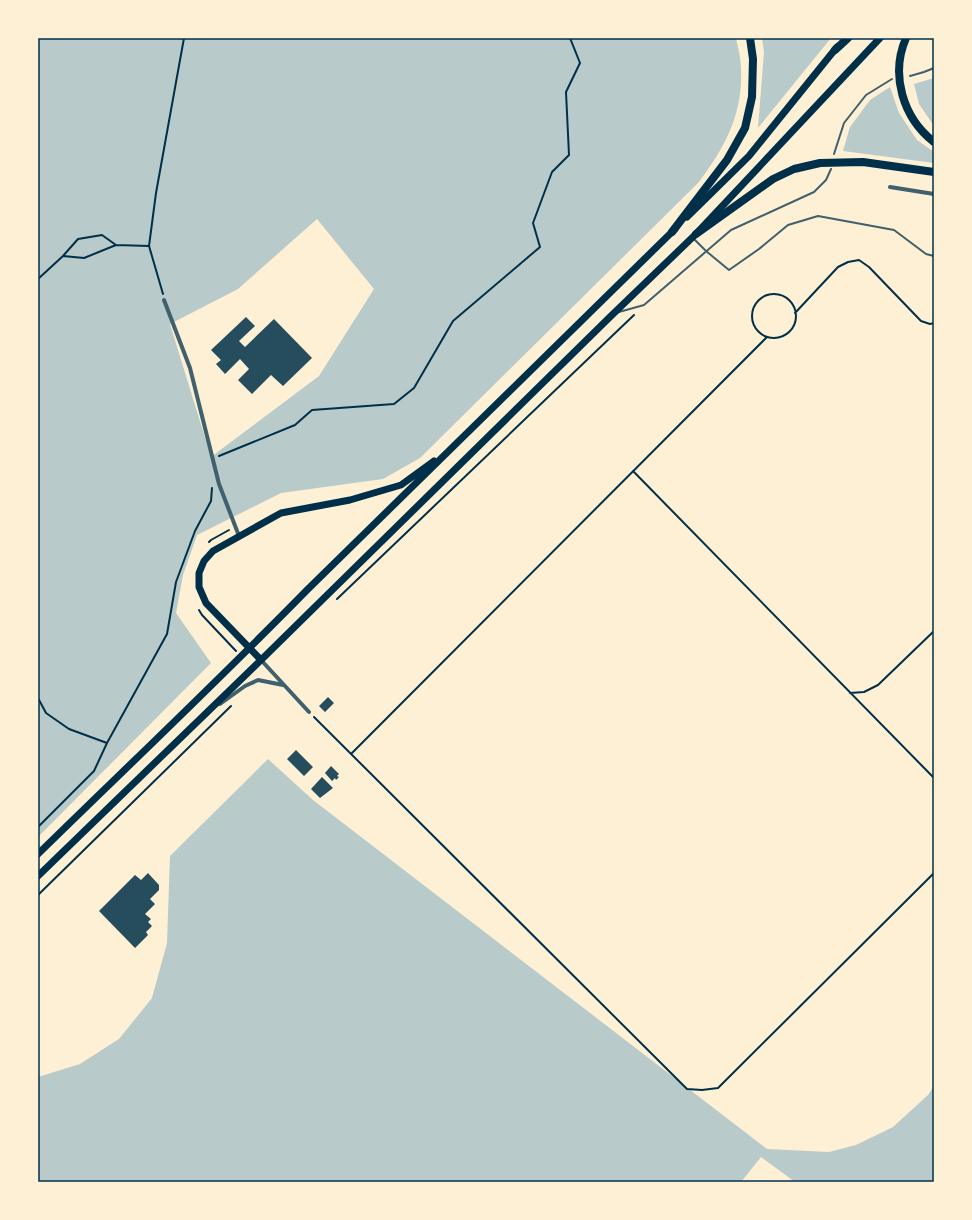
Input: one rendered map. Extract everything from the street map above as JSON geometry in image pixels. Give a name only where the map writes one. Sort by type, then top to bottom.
[{"type":"highway","points":[[672,232],[727,160],[745,128],[752,97],[753,59],[750,38]]},
{"type":"highway","points":[[835,50],[848,38]]},
{"type":"highway","points":[[906,38],[901,54],[899,76],[903,97],[912,117],[934,142]]},
{"type":"highway","points":[[694,236],[773,179],[794,169],[820,162],[863,162],[934,172]]},
{"type":"main road","points":[[38,854],[250,649],[307,590],[749,156],[835,50],[843,38]]},
{"type":"main road","points":[[38,876],[694,236],[880,38]]},
{"type":"main road","points":[[261,660],[206,603],[199,587],[199,573],[204,561],[213,551],[281,513],[350,500],[401,485],[450,450]]},
{"type":"street","points":[[890,187],[934,194]]},
{"type":"street","points":[[164,300],[190,368],[219,484],[239,536]]},
{"type":"street","points":[[261,660],[309,712]]},
{"type":"street","points":[[206,713],[258,680],[283,685]]},
{"type":"lane","points":[[910,76],[934,68]]},
{"type":"lane","points":[[834,154],[844,123],[866,95],[892,79]]},
{"type":"lane","points":[[613,314],[644,305],[731,230],[814,192],[826,180],[831,169]]},
{"type":"lane","points":[[694,236],[706,251],[729,270],[759,249],[788,225],[818,216],[894,230],[926,254],[934,256]]},
{"type":"path","points":[[164,300],[149,246],[157,185],[184,38]]},
{"type":"path","points":[[213,459],[295,425],[312,410],[394,404],[414,388],[453,321],[540,247],[533,223],[552,172],[569,155],[566,92],[580,63],[570,38]]},
{"type":"path","points":[[38,279],[63,256],[78,239],[102,235],[116,245]]},
{"type":"path","points":[[63,256],[84,258],[116,245],[149,246]]},
{"type":"path","points":[[795,313],[838,267],[848,262],[860,260],[869,267],[921,321],[930,324],[934,323]]},
{"type":"path","points":[[776,294],[788,300],[793,306],[795,313],[795,320],[788,333],[774,338],[761,334],[753,322],[752,315],[753,308],[762,297],[776,294]]},
{"type":"path","points":[[335,601],[644,305]]},
{"type":"path","points":[[352,754],[767,337]]},
{"type":"path","points":[[633,471],[934,778]]},
{"type":"path","points":[[38,827],[94,771],[107,743],[167,634],[176,582],[195,531],[211,501],[212,488],[219,484]]},
{"type":"path","points":[[207,545],[212,540],[235,526]]},
{"type":"path","points":[[198,608],[202,615],[236,651],[235,653]]},
{"type":"path","points":[[850,693],[864,692],[878,685],[934,631]]},
{"type":"path","points":[[38,698],[46,713],[69,729],[107,743]]},
{"type":"path","points":[[38,896],[236,701]]},
{"type":"path","points":[[309,712],[687,1089],[702,1090],[718,1088],[934,873]]},
{"type":"shaded area","points":[[38,38],[736,38],[741,69],[739,101],[724,143],[699,182],[420,458],[383,479],[281,493],[197,535],[183,575],[176,613],[211,663],[38,837]],"holes":[[[317,219],[374,289],[319,376],[211,457],[170,324],[238,289]]]},
{"type":"shaded area","points":[[762,38],[831,38],[758,128],[764,52]]},
{"type":"shaded area","points":[[934,78],[934,126],[919,104],[914,84]]},
{"type":"shaded area","points":[[890,87],[899,113],[917,140],[934,152],[934,163],[843,151],[850,127],[870,100]]},
{"type":"shaded area","points":[[268,759],[313,800],[767,1149],[829,1152],[856,1145],[893,1127],[928,1095],[934,1086],[934,1182],[795,1182],[761,1157],[741,1182],[38,1182],[38,1077],[80,1064],[119,1039],[152,998],[167,943],[170,856]]},
{"type":"building","points":[[246,317],[255,326],[239,341],[245,347],[274,319],[312,358],[283,386],[271,375],[252,394],[238,380],[249,369],[240,359],[225,374],[216,364],[221,360],[211,350]]},
{"type":"building","points":[[328,697],[334,703],[325,712],[319,706]]},
{"type":"building","points":[[296,750],[313,767],[304,776],[287,759]]},
{"type":"building","points":[[331,766],[339,774],[337,776],[339,777],[336,780],[335,778],[332,781],[325,773]]},
{"type":"building","points":[[322,777],[333,788],[320,798],[311,789]]},
{"type":"building","points":[[148,873],[159,885],[159,890],[150,899],[155,904],[145,914],[151,919],[148,922],[152,926],[146,932],[148,935],[135,948],[99,911],[135,875],[141,880]]}]
